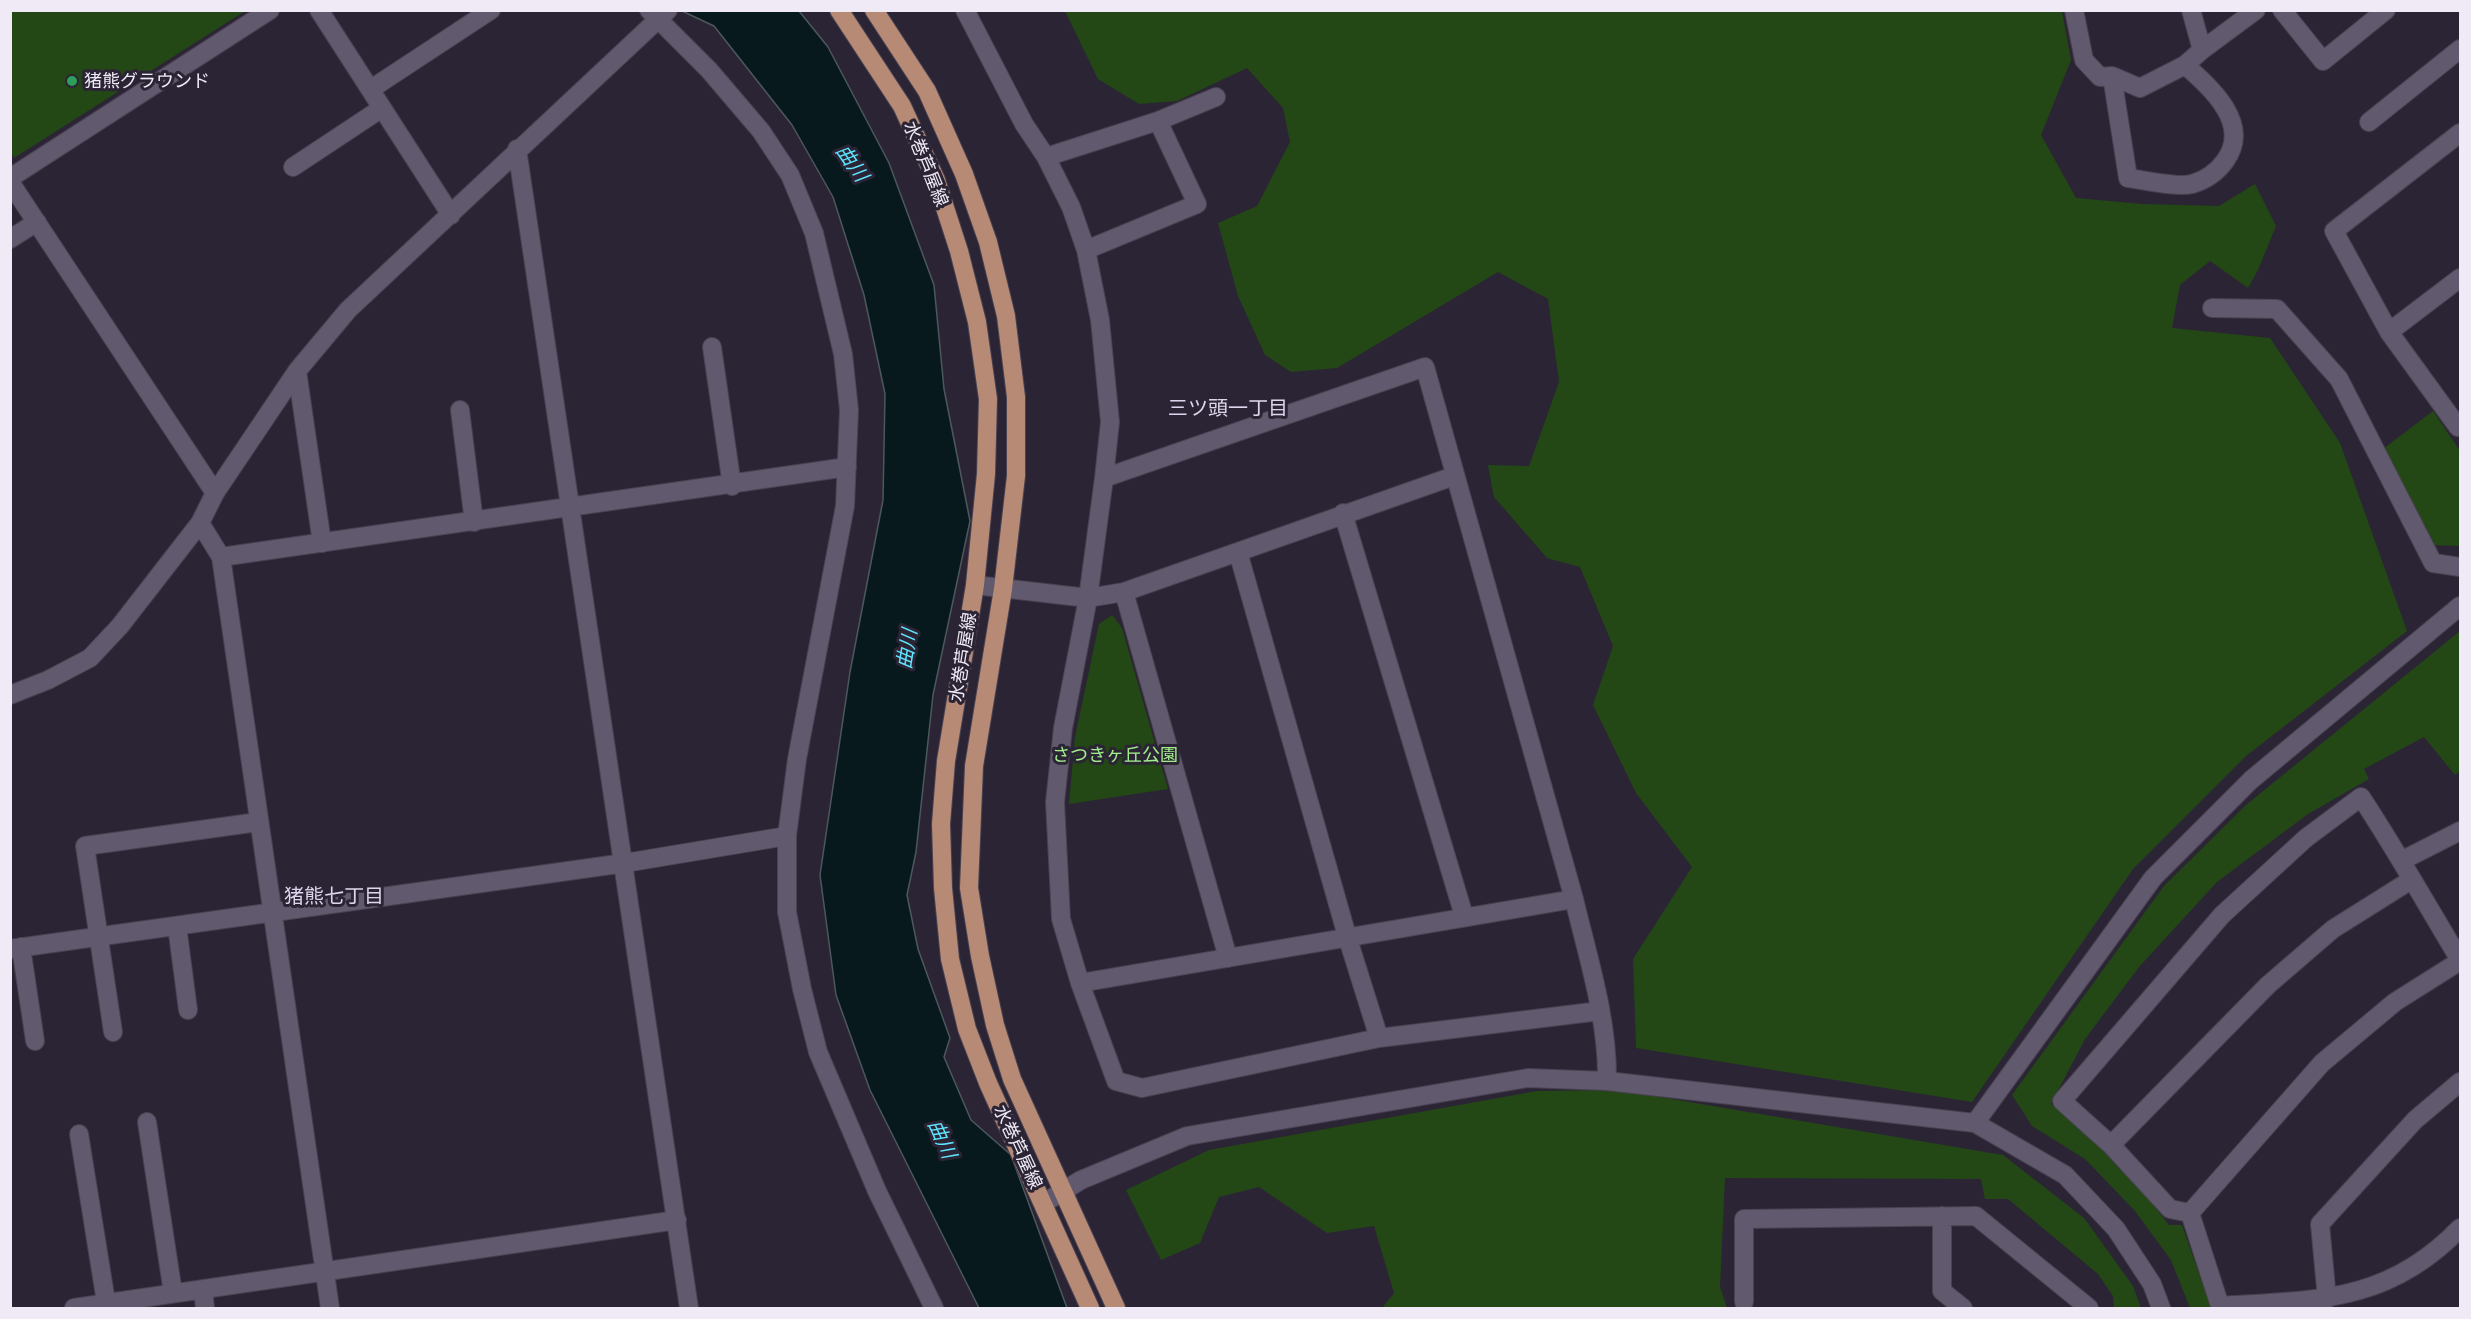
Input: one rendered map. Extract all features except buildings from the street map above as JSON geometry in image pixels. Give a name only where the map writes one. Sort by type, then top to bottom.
[{"type":"main road","name":"水巻芦屋線","points":[[839,10],[902,106],[936,180],[959,251],[977,322],[988,399],[986,474],[975,585],[946,761],[941,824],[943,888],[949,947],[967,1029],[988,1083],[1090,1308]]},
{"type":"main road","name":"水巻芦屋線","points":[[874,10],[927,91],[964,174],[988,242],[1006,316],[1016,397],[1016,476],[1003,589],[974,766],[969,888],[980,957],[995,1024],[1012,1079],[1116,1308]]},
{"type":"street","points":[[215,493],[10,180],[270,10]]},
{"type":"street","points":[[319,10],[451,215]]},
{"type":"street","points":[[370,89],[491,10]]},
{"type":"street","points":[[965,10],[1024,124],[1046,157],[1071,207],[1086,250],[1100,320],[1110,422],[1088,598],[1063,728],[1055,802],[1061,919],[1080,983],[1116,1081],[1142,1088],[1379,1038],[1600,1011]]},
{"type":"street","points":[[2074,10],[2084,60],[2100,77],[2112,76],[2140,88],[2185,65],[2256,10]]},
{"type":"street","points":[[2191,10],[2202,50]]},
{"type":"street","points":[[2282,10],[2323,61],[2386,10]]},
{"type":"street","points":[[10,695],[48,680],[90,658],[120,626],[200,523],[215,493],[297,371],[348,310],[451,215],[660,13],[754,122],[790,175],[814,233],[843,354],[849,410],[845,506],[797,759],[787,836],[787,912],[802,990],[818,1052],[877,1191],[934,1308]]},
{"type":"street","points":[[2369,122],[2460,49]]},
{"type":"street","points":[[2112,76],[2128,178],[2191,184],[2216,173],[2229,156],[2234,132],[2227,109],[2215,91],[2185,65]]},
{"type":"street","points":[[1046,157],[1158,121],[1216,97]]},
{"type":"street","points":[[293,167],[382,108]]},
{"type":"street","points":[[1086,250],[1197,204],[1158,121]]},
{"type":"street","points":[[2460,133],[2334,231],[2389,332],[2458,427],[2460,424]]},
{"type":"street","points":[[517,149],[625,863],[689,1308]]},
{"type":"street","points":[[10,239],[37,222]]},
{"type":"street","points":[[2389,332],[2460,278]]},
{"type":"street","points":[[2212,308],[2277,309],[2339,379],[2433,564],[2460,567]]},
{"type":"street","points":[[712,347],[732,486]]},
{"type":"street","points":[[1104,478],[1425,367],[1574,899],[1600,1011],[1607,1055],[1607,1080]]},
{"type":"street","points":[[297,371],[322,543]]},
{"type":"street","points":[[460,410],[474,522]]},
{"type":"street","points":[[221,557],[732,486],[847,467]]},
{"type":"street","points":[[975,585],[1088,598],[1124,592],[1343,513],[1454,476]]},
{"type":"street","points":[[1343,513],[1464,916]]},
{"type":"street","points":[[200,523],[221,557],[330,1308]]},
{"type":"street","points":[[1238,552],[1347,936],[1379,1038]]},
{"type":"street","points":[[1124,592],[1228,958]]},
{"type":"street","points":[[1975,1123],[2153,878],[2251,780],[2460,606]]},
{"type":"street","points":[[2361,797],[2403,860],[2411,880],[2460,960],[2395,1002],[2322,1063],[2190,1213],[2170,1209],[2111,1145],[2062,1101],[2222,915],[2306,838],[2361,797]]},
{"type":"street","points":[[113,1032],[85,846],[258,822]]},
{"type":"street","points":[[2403,860],[2460,831]]},
{"type":"street","points":[[35,1041],[16,948],[625,863],[787,836]]},
{"type":"street","points":[[2111,1145],[2268,985],[2333,929],[2411,880]]},
{"type":"street","points":[[1080,983],[1574,899]]},
{"type":"street","points":[[177,926],[188,1010]]},
{"type":"street","points":[[1044,1203],[1081,1180],[1187,1136],[1528,1078],[1607,1080],[1975,1123],[2065,1175],[2116,1229],[2152,1284],[2161,1308]]},
{"type":"street","points":[[2327,1299],[2320,1224],[2415,1120],[2460,1082]]},
{"type":"street","points":[[147,1122],[173,1293]]},
{"type":"street","points":[[79,1134],[107,1306]]},
{"type":"street","points":[[2190,1213],[2220,1306],[2327,1299],[2388,1282],[2438,1251],[2460,1228]]},
{"type":"street","points":[[1942,1216],[1942,1291],[1963,1308]]},
{"type":"street","points":[[1744,1302],[1744,1219],[1976,1216],[2089,1308]]},
{"type":"street","points":[[74,1308],[107,1306],[173,1293],[677,1220]]},
{"type":"street","points":[[203,1290],[205,1308]]},
{"type":"green space","name":"猪熊グラウンド","points":[[11,10],[245,11],[14,158],[10,152]]},
{"type":"green space","points":[[1065,11],[2062,11],[2071,60],[2041,135],[2076,198],[2142,204],[2219,206],[2255,184],[2276,226],[2248,288],[2210,261],[2180,285],[2172,328],[2270,338],[2340,443],[2407,631],[2246,756],[2133,869],[1972,1102],[1636,1048],[1633,959],[1692,867],[1636,793],[1593,705],[1613,646],[1580,567],[1547,558],[1494,497],[1488,465],[1529,466],[1559,382],[1548,299],[1498,272],[1337,368],[1291,372],[1265,355],[1238,296],[1218,223],[1257,206],[1290,142],[1283,108],[1247,68],[1177,101],[1139,104],[1098,79]]},
{"type":"green space","points":[[2433,411],[2460,451],[2460,546],[2433,545],[2383,449]]},
{"type":"green space","name":"さつきヶ丘公園","points":[[1112,615],[1122,628],[1168,789],[1069,804],[1075,737],[1099,624]]},
{"type":"green space","points":[[2460,631],[2460,771],[2455,775],[2424,737],[2364,769],[2369,779],[2308,814],[2217,882],[2139,967],[2085,1039],[2051,1104],[2127,1171],[2169,1225],[2182,1225],[2211,1308],[2190,1308],[2171,1260],[2135,1211],[2085,1159],[2032,1126],[2012,1095],[2164,886],[2246,805]]},
{"type":"green space","points":[[1618,1090],[2003,1155],[2084,1218],[2133,1286],[2141,1308],[2114,1308],[2113,1296],[2098,1274],[2008,1199],[1985,1199],[1981,1179],[1725,1178],[1720,1287],[1727,1308],[1382,1308],[1394,1293],[1374,1226],[1327,1233],[1259,1187],[1219,1197],[1200,1243],[1161,1260],[1126,1190],[1209,1150],[1537,1091]]},
{"type":"water","name":"曲川","points":[[682,11],[799,11],[828,47],[889,163],[934,285],[944,389],[970,521],[933,695],[916,852],[907,895],[918,949],[950,1038],[944,1057],[971,1120],[1011,1155],[1067,1308],[979,1308],[870,1090],[836,995],[820,875],[850,672],[883,500],[885,394],[864,295],[833,197],[792,125],[714,26]]},
{"type":"place","name":"猪熊グラウンド","points":[[72,81]]},
{"type":"district","name":"三ツ頭一丁目","points":[[1228,408]]},
{"type":"district","name":"猪熊七丁目","points":[[334,896]]}]
